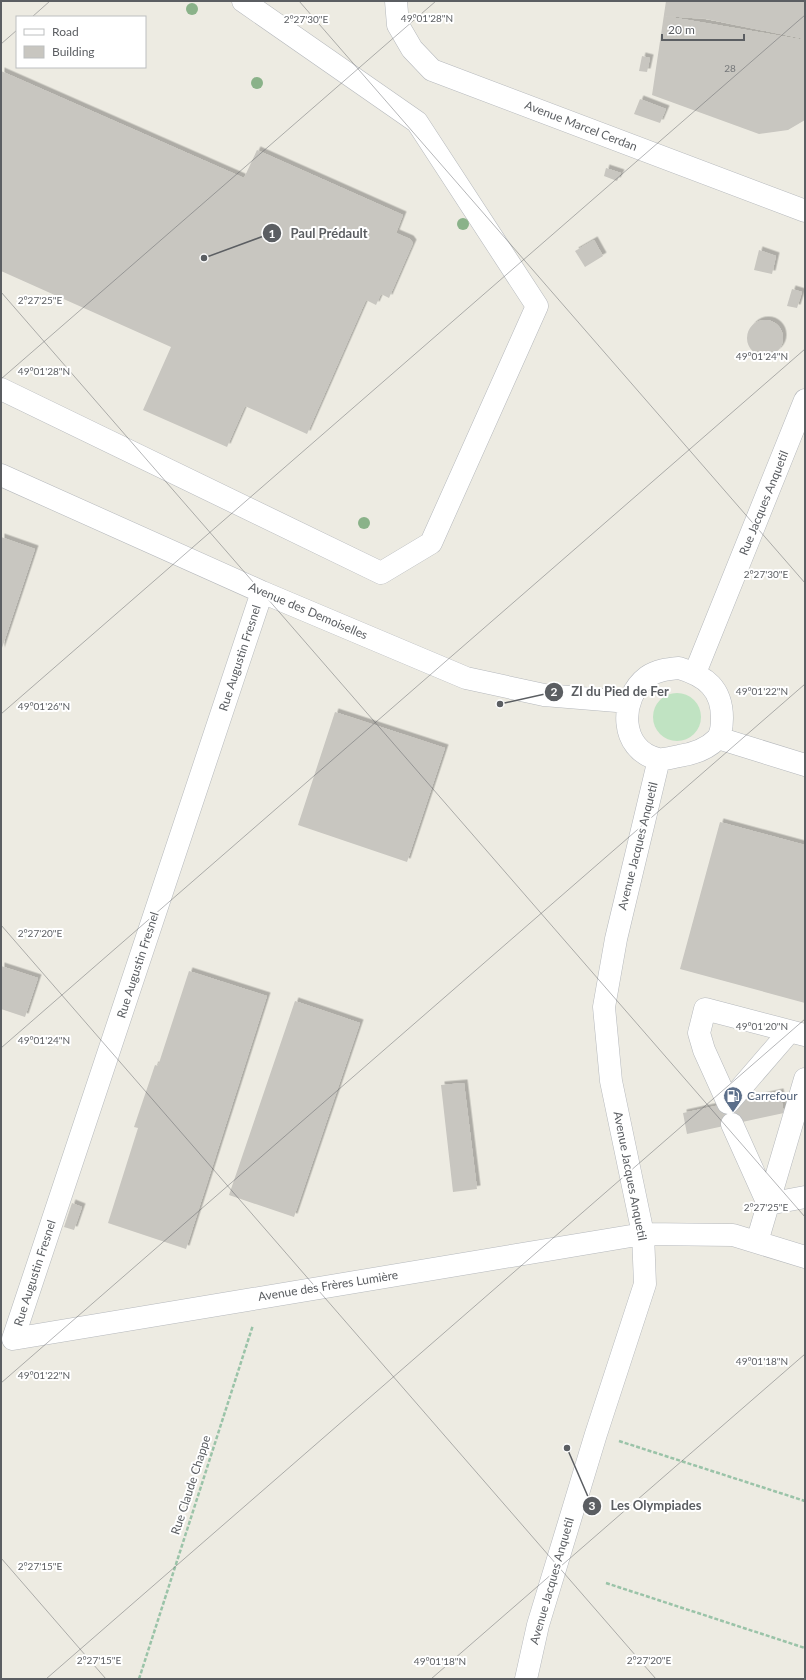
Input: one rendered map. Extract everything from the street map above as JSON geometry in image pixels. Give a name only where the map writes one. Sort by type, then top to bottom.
[{"type":"street","points":[[1,389],[381,573],[431,543],[538,306],[417,122],[243,1]]},
{"type":"street","name":"Avenue Marcel Cerdan","points":[[396,1],[398,25],[412,49],[432,70],[805,211]]},
{"type":"street","name":"Rue Jacques Anquetil","points":[[695,673],[805,400]]},
{"type":"street","name":"Avenue des Demoiselles","points":[[1,475],[262,592],[466,678],[544,695],[629,702]]},
{"type":"street","name":"Rue Augustin Fresnel","points":[[13,1339],[262,592]]},
{"type":"street","points":[[679,668],[695,673],[707,681],[717,693],[722,708],[722,723],[718,738],[704,748],[690,755],[659,759],[644,753],[633,740],[628,728],[627,715],[629,702],[636,688],[648,676],[663,670],[679,668]]},
{"type":"street","points":[[718,738],[805,765]]},
{"type":"street","name":"Avenue Jacques Anquetil","points":[[526,1679],[538,1625],[596,1434],[645,1284],[643,1234],[611,1081],[604,1007],[616,939],[659,759]]},
{"type":"street","points":[[730,1114],[798,1033],[705,1009],[699,1033],[704,1050],[730,1114],[768,1204]]},
{"type":"street","points":[[757,1242],[805,1079]]},
{"type":"street","points":[[768,1204],[805,1197]]},
{"type":"street","name":"Avenue des Frères Lumière","points":[[13,1339],[643,1234],[733,1235],[805,1257]]},
{"type":"path","name":"Rue Claude Chappe","points":[[138,1679],[262,1298]]},
{"type":"path","points":[[596,1434],[805,1501]]},
{"type":"path","points":[[606,1583],[805,1648]]},
{"type":"green space","points":[[672,693],[682,693],[694,700],[701,712],[701,722],[694,734],[682,741],[672,741],[664,737],[657,730],[653,722],[653,712],[657,704],[664,697]]},
{"type":"building","points":[[666,1],[805,1],[805,39],[706,19],[665,16],[805,40],[805,120],[788,130],[759,134],[652,95]]},
{"type":"building","points":[[642,56],[650,58],[647,72],[639,71]]},
{"type":"building","points":[[1,71],[244,178],[257,150],[403,215],[396,233],[410,239],[413,243],[389,298],[381,294],[376,305],[366,300],[307,434],[245,406],[227,447],[143,410],[171,347],[1,271]]},
{"type":"building","points":[[640,99],[666,109],[660,123],[634,114]]},
{"type":"building","points":[[606,168],[621,173],[617,181],[604,176]]},
{"type":"building","points":[[594,240],[603,256],[585,267],[575,251]]},
{"type":"building","points":[[759,250],[776,256],[772,274],[754,270]]},
{"type":"building","points":[[792,289],[802,292],[797,308],[787,306]]},
{"type":"building","points":[[769,320],[778,325],[782,331],[782,345],[778,351],[769,356],[761,356],[752,351],[748,345],[747,334],[752,325],[758,321]]},
{"type":"building","points":[[1,537],[35,549],[1,651]]},
{"type":"building","points":[[335,712],[445,748],[407,862],[298,825]]},
{"type":"building","points":[[720,822],[805,845],[805,1003],[680,969]]},
{"type":"building","points":[[1,966],[38,978],[25,1017],[1,1009]]},
{"type":"building","points":[[189,971],[267,996],[186,1249],[108,1223],[138,1128],[134,1127],[155,1065],[158,1066]]},
{"type":"building","points":[[295,1001],[360,1023],[294,1217],[229,1195]]},
{"type":"building","points":[[464,1083],[477,1189],[453,1192],[441,1085]]},
{"type":"building","name":"Carrefour","points":[[780,1092],[784,1113],[687,1134],[683,1113]]},
{"type":"building","points":[[72,1203],[82,1207],[74,1230],[64,1227]]},
{"type":"place","name":"Paul Prédault","points":[[204,258]]},
{"type":"place","name":"ZI du Pied de Fer","points":[[500,704]]},
{"type":"place","name":"Carrefour","points":[[733,1113]]},
{"type":"place","name":"Les Olympiades","points":[[567,1448]]}]
